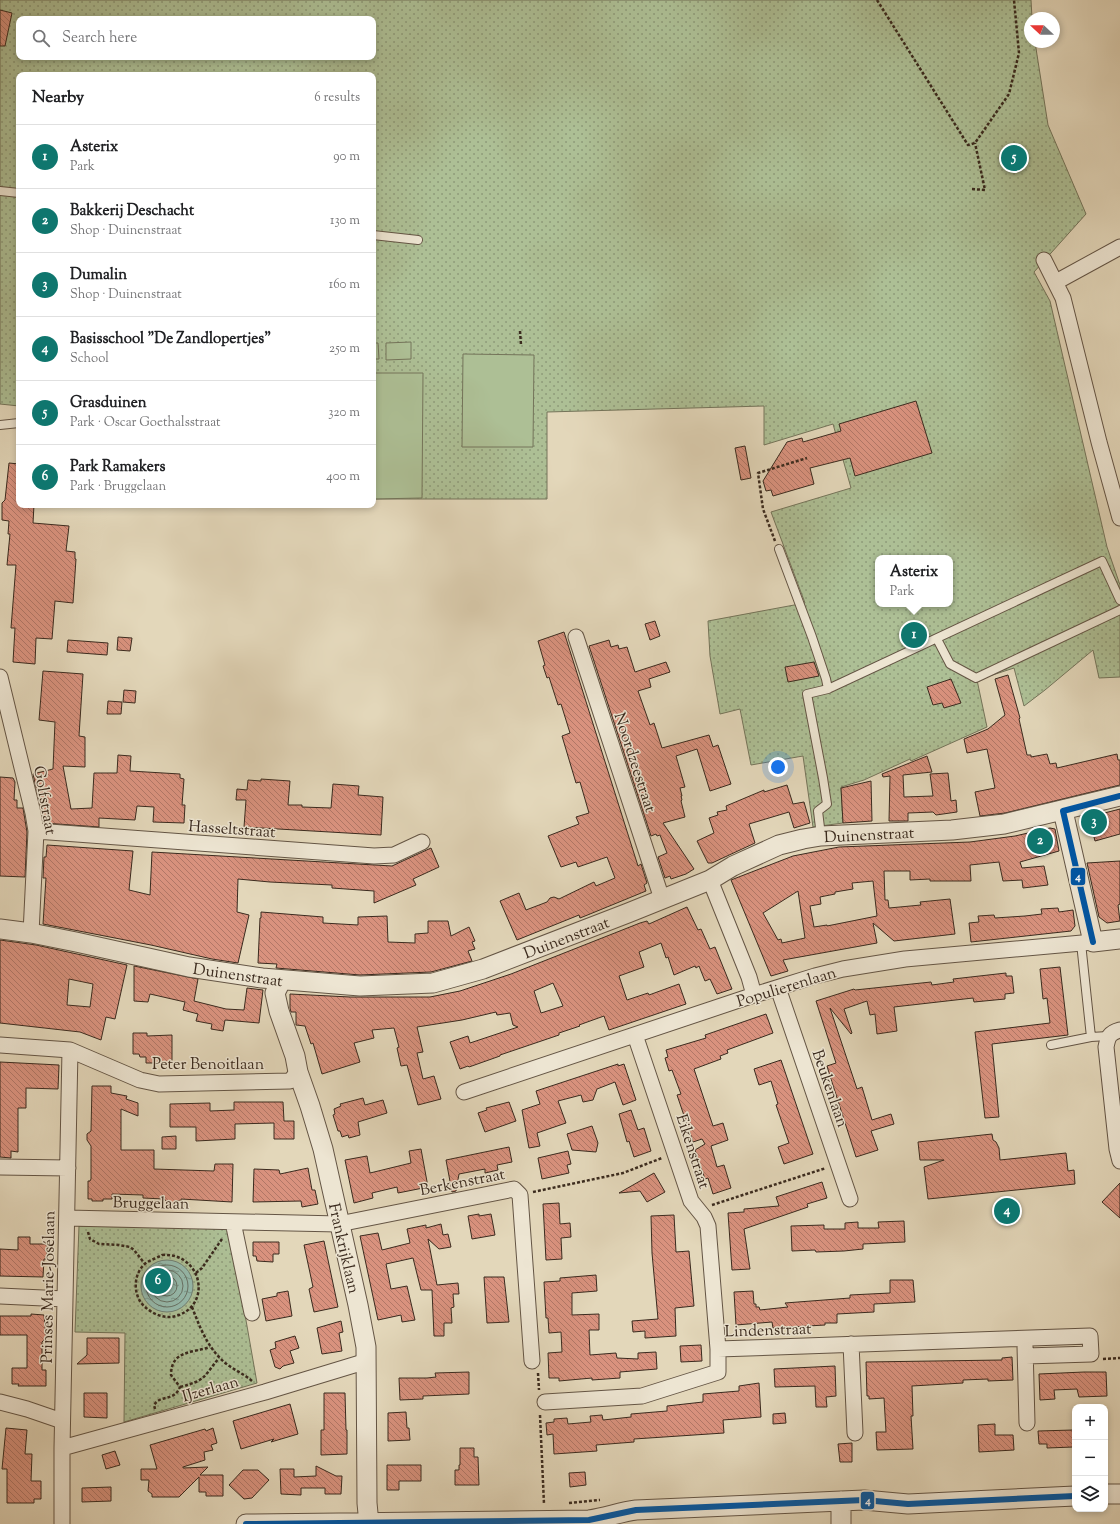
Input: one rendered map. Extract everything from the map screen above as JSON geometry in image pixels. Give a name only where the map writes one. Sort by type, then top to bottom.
[{"type":"street","points":[[1056,282],[1120,247]]},
{"type":"street","points":[[1044,260],[1064,298],[1099,442],[1120,518]]},
{"type":"street","name":"Noordzeestraat","points":[[576,637],[662,899]]},
{"type":"street","name":"Golfstraat","points":[[0,677],[7,733],[33,813],[36,831],[31,933]]},
{"type":"street","name":"Duinenstraat","points":[[0,929],[31,933],[76,942],[189,967],[281,981],[360,986],[433,982],[483,969],[710,880],[733,866],[779,845],[821,836],[952,830],[1004,824],[1063,811],[1120,796]]},
{"type":"street","points":[[1063,811],[1087,942]]},
{"type":"street","name":"Hasseltstraat","points":[[36,831],[374,856],[394,855],[422,842]]},
{"type":"street","points":[[710,880],[749,977],[754,996]]},
{"type":"street","name":"Populierenlaan","points":[[464,1092],[778,988],[843,969],[905,959],[1120,939]]},
{"type":"street","name":"Frankrijklaan","points":[[281,981],[275,992],[279,1011],[295,1056],[298,1072],[323,1149],[358,1304],[366,1347],[367,1503],[369,1523]]},
{"type":"street","name":"Beukenlaan","points":[[778,988],[850,1199]]},
{"type":"street","points":[[1114,1033],[1106,1047],[1117,1149],[1120,1161]]},
{"type":"street","name":"Eikenstraat","points":[[635,1035],[691,1201],[704,1217],[710,1231],[718,1349]]},
{"type":"street","name":"Peter Benoitlaan","points":[[0,1045],[70,1050],[140,1080],[159,1084],[290,1081],[298,1072]]},
{"type":"street","name":"Prinses Marie-Josélaan","points":[[62,1524],[62,1421],[70,1050]]},
{"type":"street","points":[[0,1167],[68,1168]]},
{"type":"street","name":"Berkenstraat","points":[[339,1224],[514,1189],[520,1195],[532,1361]]},
{"type":"street","name":"Bruggelaan","points":[[67,1218],[339,1224]]},
{"type":"street","points":[[229,1222],[252,1313]]},
{"type":"street","points":[[0,1296],[65,1299]]},
{"type":"street","name":"Lindenstraat","points":[[542,1403],[642,1396],[718,1372],[718,1349],[1090,1336],[1091,1354],[1026,1356]]},
{"type":"street","points":[[1025,1338],[1027,1423]]},
{"type":"street","points":[[851,1344],[855,1433]]},
{"type":"street","name":"IJzerlaan","points":[[62,1448],[258,1394],[367,1361]]},
{"type":"street","points":[[0,1402],[27,1409],[62,1421]]},
{"type":"street","points":[[1108,1494],[1120,1494]]},
{"type":"street","points":[[246,1524],[589,1520],[601,1519],[620,1512],[636,1510],[864,1500],[908,1504],[1072,1496]]},
{"type":"street","points":[[841,1501],[841,1524]]},
{"type":"lane","points":[[0,191],[16,193]]},
{"type":"lane","points":[[376,235],[418,240]]},
{"type":"lane","points":[[0,425],[16,423]]},
{"type":"lane","points":[[779,549],[812,637],[828,689]]},
{"type":"lane","points":[[821,836],[818,811],[826,804],[823,778],[806,694],[828,689],[1102,561],[1120,600]]},
{"type":"lane","points":[[937,639],[950,664],[976,678],[1120,610]]},
{"type":"lane","points":[[1087,942],[1091,1037]]},
{"type":"lane","points":[[1051,1045],[1114,1033]]},
{"type":"path","points":[[877,0],[968,145],[975,143],[1009,94],[1019,53],[1014,0]]},
{"type":"path","points":[[972,189],[986,190],[975,143]]},
{"type":"path","points":[[520,331],[521,345]]},
{"type":"path","points":[[779,549],[763,509],[758,473],[807,458]]},
{"type":"path","points":[[520,1195],[624,1172],[675,1153]]},
{"type":"path","points":[[698,1209],[838,1164]]},
{"type":"path","points":[[86,1218],[85,1226],[90,1239],[99,1244],[119,1245],[130,1248],[134,1250],[145,1264]]},
{"type":"path","points":[[196,1273],[202,1268],[224,1236],[229,1222]]},
{"type":"path","points":[[171,1254],[187,1261],[196,1273],[199,1285],[198,1293],[192,1307],[187,1312],[172,1317],[160,1316],[140,1303],[136,1290],[136,1284],[138,1276],[145,1264],[162,1255],[171,1254]]},
{"type":"path","points":[[192,1307],[200,1329],[210,1347],[219,1358],[252,1380],[258,1394]]},
{"type":"path","points":[[180,1387],[172,1375],[173,1365],[176,1360],[180,1355],[192,1350],[210,1347]]},
{"type":"path","points":[[158,1421],[154,1405],[156,1401],[172,1397],[180,1387],[193,1384],[205,1377],[219,1358]]},
{"type":"path","points":[[532,1361],[538,1374],[542,1403],[544,1504]]},
{"type":"path","points":[[568,1503],[607,1500]]},
{"type":"path","points":[[539,1504],[550,1504]]},
{"type":"shaded area","points":[[0,0],[1031,0],[1032,12],[1024,12],[1024,48],[1036,48],[1048,125],[1086,214],[1034,272],[1050,301],[1107,547],[1120,585],[1120,677],[1099,678],[1093,650],[1024,706],[1014,668],[977,680],[987,727],[911,761],[910,759],[864,780],[841,787],[843,823],[813,827],[803,756],[751,765],[740,709],[720,714],[710,656],[708,621],[805,603],[771,512],[851,488],[833,424],[764,445],[764,406],[547,412],[547,499],[376,499],[376,72],[16,72],[16,406],[0,404]]},
{"type":"shaded area","points":[[411,342],[411,359],[386,360],[386,343]]},
{"type":"shaded area","points":[[376,343],[378,343],[379,359],[376,359]]},
{"type":"shaded area","points":[[463,354],[534,355],[533,447],[462,447]]},
{"type":"shaded area","points":[[376,373],[423,373],[422,498],[376,499]]},
{"type":"shaded area","points":[[79,1226],[230,1229],[257,1383],[124,1422],[125,1333],[75,1332]]},
{"type":"water","points":[[167,1260],[177,1262],[185,1268],[191,1276],[193,1286],[191,1296],[185,1304],[177,1310],[167,1312],[157,1310],[149,1304],[143,1296],[141,1286],[143,1276],[149,1268],[157,1262]]},
{"type":"building","points":[[0,10],[12,13],[5,46],[0,46]]},
{"type":"building","points":[[916,401],[932,453],[855,476],[850,458],[810,468],[814,484],[773,496],[771,490],[766,491],[763,481],[787,442],[802,438],[803,442],[841,431],[839,424]]},
{"type":"building","points":[[745,446],[751,478],[741,480],[735,448]]},
{"type":"building","points":[[9,463],[16,464],[16,508],[34,508],[33,523],[69,526],[66,551],[75,552],[76,559],[73,603],[55,601],[52,639],[36,638],[35,664],[13,662],[15,628],[11,628],[16,565],[7,565],[10,534],[8,534],[9,521],[2,520],[2,503],[5,500]]},
{"type":"building","points":[[655,621],[660,636],[650,640],[645,624]]},
{"type":"building","points":[[564,632],[638,866],[641,864],[647,883],[644,885],[646,891],[580,918],[579,915],[517,940],[500,901],[519,893],[526,910],[547,902],[550,898],[554,897],[559,899],[594,882],[596,886],[615,878],[607,857],[578,867],[576,862],[561,867],[548,836],[579,824],[576,817],[589,813],[580,782],[576,783],[562,736],[570,733],[561,704],[558,705],[549,677],[547,678],[538,641]]},
{"type":"building","points":[[118,637],[132,638],[130,651],[117,650]]},
{"type":"building","points":[[68,640],[108,643],[107,655],[67,652]]},
{"type":"building","points":[[609,640],[611,647],[618,645],[619,649],[627,647],[635,672],[666,662],[670,672],[649,679],[651,687],[638,691],[650,725],[654,723],[662,748],[709,735],[713,747],[718,745],[731,784],[710,791],[697,749],[676,756],[685,787],[680,788],[682,796],[681,801],[685,817],[663,823],[694,869],[686,874],[671,879],[670,876],[665,878],[658,857],[667,853],[660,835],[657,836],[656,834],[651,836],[589,646]]},
{"type":"building","points":[[814,662],[819,676],[788,682],[785,667]]},
{"type":"building","points":[[43,671],[83,674],[79,736],[85,737],[85,767],[63,766],[71,809],[92,808],[94,773],[117,773],[118,755],[131,756],[130,771],[180,774],[180,778],[184,779],[182,805],[185,805],[184,823],[153,822],[154,807],[137,806],[135,820],[99,818],[99,827],[44,823],[33,774],[53,769],[55,722],[39,720]]},
{"type":"building","points":[[1008,675],[1020,718],[1027,755],[1031,755],[1031,757],[1047,754],[1050,764],[1056,763],[1057,768],[1117,754],[1118,760],[1120,760],[1120,785],[1005,813],[980,816],[975,792],[995,788],[987,749],[967,753],[964,739],[988,729],[1005,715],[995,679]]},
{"type":"building","points":[[951,679],[961,703],[944,708],[942,703],[933,705],[927,687]]},
{"type":"building","points":[[124,690],[136,691],[135,703],[123,702]]},
{"type":"building","points":[[108,701],[122,702],[121,714],[107,714]]},
{"type":"building","points":[[927,756],[932,772],[903,775],[904,797],[933,796],[930,774],[948,773],[951,801],[956,800],[957,812],[936,815],[933,812],[908,813],[908,821],[889,821],[890,776],[883,777],[882,774]]},
{"type":"building","points":[[0,777],[13,778],[15,782],[14,800],[17,800],[17,808],[23,808],[27,832],[25,877],[0,876]]},
{"type":"building","points":[[261,779],[290,781],[288,805],[331,808],[333,784],[359,786],[358,795],[383,797],[381,835],[244,827],[246,800],[236,800],[237,789],[247,790],[248,780],[261,781]]},
{"type":"building","points":[[871,781],[872,821],[843,823],[841,788]]},
{"type":"building","points":[[787,785],[793,804],[804,802],[810,823],[794,828],[789,812],[749,824],[755,843],[712,863],[708,863],[697,841],[714,833],[709,818],[718,815],[717,812],[727,810],[726,806],[764,790],[764,792]]},
{"type":"building","points":[[1120,809],[1120,834],[1095,841],[1089,817]]},
{"type":"building","points":[[1050,828],[1055,829],[1059,851],[1020,862],[1022,868],[1044,866],[1048,885],[1023,888],[1022,880],[1003,881],[999,862],[970,865],[971,881],[930,881],[930,879],[910,880],[910,871],[884,871],[885,900],[888,900],[889,908],[921,905],[920,902],[950,899],[955,934],[894,941],[873,923],[877,943],[783,960],[788,971],[771,976],[731,880],[793,856],[839,847],[970,842],[1015,836]],"holes":[[[873,881],[877,916],[827,926],[814,927],[810,906],[821,904],[820,897],[835,894],[835,892],[853,889],[852,883]],[[798,891],[805,938],[782,943],[781,939],[778,940],[763,913]]]},
{"type":"building","points":[[47,845],[133,851],[129,890],[150,895],[152,852],[392,866],[431,848],[439,867],[413,879],[416,885],[374,903],[374,891],[332,888],[332,885],[238,879],[237,912],[249,915],[238,963],[43,924],[46,878],[43,878],[44,857],[46,857]]},
{"type":"building","points":[[1120,861],[1120,904],[1118,905],[1120,921],[1107,923],[1099,917],[1087,863]]},
{"type":"building","points":[[687,907],[698,930],[701,929],[710,949],[715,947],[732,989],[717,994],[710,979],[705,981],[699,966],[696,968],[695,966],[674,975],[668,957],[666,958],[661,943],[639,952],[644,967],[619,976],[627,1000],[648,993],[649,995],[679,984],[686,1004],[609,1030],[604,1016],[559,1033],[559,1035],[460,1069],[450,1042],[468,1036],[470,1043],[518,1027],[513,1025],[510,1013],[497,1015],[496,1012],[462,1020],[417,1027],[423,1052],[417,1053],[423,1079],[434,1076],[441,1099],[418,1105],[407,1065],[401,1066],[397,1048],[399,1047],[394,1028],[372,1030],[374,1038],[354,1043],[360,1062],[322,1074],[313,1043],[311,1044],[305,1026],[296,1025],[296,1012],[291,1012],[290,1008],[290,994],[350,997],[430,997],[460,991],[511,974],[640,923],[647,921],[649,924]],"holes":[[[553,983],[563,1006],[541,1013],[534,991]]]},
{"type":"building","points":[[1058,908],[1059,912],[1073,910],[1075,926],[1071,931],[971,942],[969,923],[979,922],[978,916],[994,915],[995,918],[1025,916],[1042,914],[1041,909]]},
{"type":"building","points":[[261,912],[323,917],[323,923],[358,925],[358,917],[387,916],[388,942],[415,943],[415,934],[428,933],[428,921],[448,921],[451,936],[469,927],[475,941],[472,942],[475,949],[468,951],[472,961],[431,972],[360,975],[276,968],[277,964],[258,963]]},
{"type":"building","points":[[0,940],[36,945],[127,965],[115,1019],[106,1017],[101,1040],[80,1032],[0,1023]],"holes":[[[69,979],[93,984],[90,1007],[67,1005]]]},
{"type":"building","points":[[134,966],[198,979],[194,1001],[226,1009],[244,1010],[247,988],[263,990],[259,1023],[225,1020],[223,1031],[211,1029],[212,1024],[196,1021],[198,1014],[183,1010],[185,1002],[150,994],[148,1002],[134,1001]]},
{"type":"building","points":[[1060,967],[1068,1035],[992,1044],[999,1117],[985,1118],[975,1032],[1050,1023],[1047,998],[1043,999],[1040,969]]},
{"type":"building","points":[[1006,973],[1006,976],[1012,976],[1014,993],[1005,994],[1005,999],[974,1002],[973,998],[894,1007],[897,1031],[877,1034],[875,1014],[870,1015],[867,1001],[844,1009],[852,1033],[851,1034],[830,1008],[857,1089],[862,1087],[872,1120],[891,1114],[894,1124],[871,1131],[878,1150],[856,1157],[827,1066],[836,1063],[816,1001],[854,989],[931,982],[932,985],[954,982],[953,979]]},
{"type":"building","points":[[766,1014],[773,1033],[727,1050],[728,1053],[720,1056],[721,1059],[694,1069],[713,1126],[723,1123],[728,1140],[711,1146],[717,1167],[724,1165],[731,1188],[713,1194],[708,1178],[705,1179],[695,1150],[705,1144],[702,1139],[693,1142],[677,1095],[681,1094],[672,1070],[669,1071],[665,1058],[668,1057],[666,1050],[706,1038],[705,1035]]},
{"type":"building","points":[[133,1033],[147,1033],[147,1036],[172,1035],[172,1063],[146,1063],[146,1057],[140,1057],[139,1054],[133,1054]]},
{"type":"building","points":[[781,1060],[813,1154],[784,1164],[778,1147],[789,1143],[776,1105],[778,1104],[771,1081],[759,1085],[754,1069]]},
{"type":"building","points":[[0,1062],[59,1065],[58,1089],[26,1088],[26,1108],[18,1108],[18,1152],[11,1151],[11,1158],[0,1157]]},
{"type":"building","points":[[618,1064],[618,1066],[624,1064],[636,1100],[623,1105],[615,1082],[597,1089],[593,1100],[583,1102],[581,1095],[558,1101],[566,1123],[537,1133],[540,1146],[529,1148],[522,1110],[540,1104],[536,1091]]},
{"type":"building","points":[[92,1086],[111,1086],[111,1093],[127,1096],[126,1099],[138,1103],[138,1116],[121,1109],[121,1150],[154,1150],[154,1169],[214,1171],[215,1164],[233,1164],[232,1202],[181,1199],[181,1201],[175,1201],[172,1206],[164,1199],[143,1198],[143,1195],[112,1194],[112,1199],[103,1199],[103,1201],[92,1201],[92,1199],[88,1199],[88,1181],[91,1179],[91,1146],[87,1140],[87,1134],[91,1131]]},
{"type":"building","points":[[363,1098],[365,1105],[383,1100],[387,1113],[358,1122],[360,1135],[349,1138],[348,1135],[342,1137],[340,1131],[338,1131],[333,1115],[335,1114],[334,1109],[341,1106],[340,1104]]},
{"type":"building","points":[[234,1102],[283,1102],[284,1121],[294,1121],[294,1139],[274,1139],[274,1123],[235,1124],[235,1139],[196,1141],[196,1127],[170,1127],[170,1104],[210,1103],[210,1111],[234,1110]]},
{"type":"building","points":[[509,1102],[516,1121],[485,1132],[478,1113],[487,1110],[486,1108]]},
{"type":"building","points":[[631,1110],[638,1130],[644,1128],[651,1151],[634,1157],[629,1141],[627,1142],[619,1114]]},
{"type":"building","points":[[592,1126],[598,1143],[596,1152],[572,1150],[567,1134]]},
{"type":"building","points":[[992,1134],[993,1140],[999,1148],[1000,1160],[1066,1153],[1068,1171],[1074,1170],[1075,1184],[928,1199],[924,1167],[944,1160],[920,1160],[918,1142]]},
{"type":"building","points":[[176,1136],[176,1149],[162,1149],[162,1137]]},
{"type":"building","points":[[509,1147],[512,1162],[497,1165],[498,1170],[485,1173],[485,1169],[459,1174],[456,1191],[452,1192],[446,1160]]},
{"type":"building","points":[[421,1149],[428,1187],[398,1193],[397,1187],[372,1193],[373,1198],[354,1203],[345,1160],[367,1156],[370,1173],[411,1163],[409,1151]]},
{"type":"building","points":[[568,1151],[571,1164],[567,1165],[569,1173],[542,1179],[538,1158]]},
{"type":"building","points":[[308,1168],[312,1190],[315,1190],[318,1204],[302,1207],[301,1201],[253,1202],[254,1169],[279,1170],[280,1174]]},
{"type":"building","points":[[654,1173],[665,1192],[647,1202],[640,1191],[619,1193]]},
{"type":"building","points":[[822,1182],[827,1198],[807,1204],[808,1207],[744,1229],[750,1269],[732,1270],[728,1213],[744,1212],[744,1209],[779,1206],[776,1197]]},
{"type":"building","points":[[1120,1183],[1120,1218],[1102,1202]]},
{"type":"building","points":[[559,1203],[560,1224],[570,1223],[571,1237],[561,1238],[562,1259],[546,1260],[543,1204]]},
{"type":"building","points":[[479,1214],[479,1216],[491,1214],[495,1235],[472,1239],[468,1216]]},
{"type":"building","points":[[674,1215],[676,1252],[689,1251],[694,1306],[675,1308],[676,1336],[645,1338],[645,1331],[633,1332],[632,1321],[658,1319],[652,1253],[651,1216]]},
{"type":"building","points":[[904,1221],[905,1242],[863,1244],[863,1249],[844,1251],[792,1251],[791,1226],[824,1225],[824,1229],[845,1229],[845,1223],[858,1222],[858,1228],[879,1228],[878,1222]]},
{"type":"building","points":[[441,1224],[443,1235],[448,1234],[451,1247],[439,1249],[428,1239],[437,1285],[458,1283],[459,1294],[453,1294],[454,1307],[451,1308],[452,1323],[444,1323],[444,1336],[434,1336],[432,1290],[421,1290],[413,1258],[386,1264],[391,1289],[407,1286],[415,1320],[402,1322],[401,1315],[378,1320],[360,1236],[378,1233],[382,1250],[410,1243],[407,1229],[426,1225],[426,1228]]},
{"type":"building","points":[[18,1237],[30,1237],[30,1244],[47,1244],[47,1259],[44,1259],[43,1277],[0,1276],[0,1249],[18,1250]]},
{"type":"building","points":[[324,1241],[338,1307],[314,1312],[309,1289],[313,1287],[304,1245]]},
{"type":"building","points":[[253,1242],[279,1242],[279,1254],[273,1254],[273,1262],[257,1261],[256,1256],[253,1256]]},
{"type":"building","points":[[596,1275],[597,1291],[572,1293],[572,1315],[599,1314],[599,1330],[589,1330],[590,1355],[616,1353],[617,1358],[638,1359],[638,1353],[656,1352],[657,1369],[620,1372],[620,1378],[592,1380],[592,1378],[559,1381],[559,1378],[549,1378],[548,1353],[562,1352],[561,1332],[549,1333],[548,1318],[546,1318],[544,1282],[560,1281],[560,1278]]},
{"type":"building","points":[[484,1277],[504,1277],[509,1322],[487,1323]]},
{"type":"building","points":[[890,1280],[913,1280],[915,1302],[874,1304],[874,1312],[837,1314],[837,1323],[825,1323],[825,1325],[773,1328],[772,1322],[736,1325],[734,1292],[753,1291],[754,1304],[756,1304],[756,1307],[759,1307],[760,1310],[788,1307],[785,1303],[850,1298],[850,1295],[890,1293]]},
{"type":"building","points":[[288,1291],[292,1316],[266,1321],[262,1299],[277,1296],[277,1293]]},
{"type":"building","points":[[31,1314],[44,1315],[46,1338],[42,1342],[42,1370],[46,1370],[46,1386],[18,1386],[19,1384],[12,1384],[12,1368],[27,1368],[27,1335],[0,1335],[0,1316],[31,1316]]},
{"type":"building","points":[[341,1321],[343,1332],[339,1333],[342,1351],[322,1354],[317,1328]]},
{"type":"building","points":[[295,1336],[299,1348],[290,1351],[294,1363],[283,1366],[280,1369],[275,1367],[270,1350],[276,1348],[275,1342]]},
{"type":"building","points":[[87,1338],[119,1338],[119,1363],[77,1364],[87,1355]]},
{"type":"building","points":[[701,1345],[702,1361],[681,1362],[680,1346]]},
{"type":"building","points":[[1012,1357],[1013,1380],[963,1380],[963,1383],[912,1386],[913,1416],[911,1416],[913,1449],[877,1450],[876,1432],[886,1432],[884,1398],[869,1399],[869,1396],[867,1396],[866,1362],[1002,1360],[1002,1358]]},
{"type":"building","points":[[835,1366],[836,1396],[826,1397],[827,1407],[816,1407],[815,1386],[775,1387],[774,1369]]},
{"type":"building","points":[[469,1372],[469,1394],[423,1396],[423,1399],[400,1400],[399,1378],[427,1378],[436,1377],[435,1373]]},
{"type":"building","points":[[1106,1372],[1107,1396],[1079,1397],[1077,1389],[1054,1390],[1055,1399],[1040,1400],[1039,1374]]},
{"type":"building","points":[[759,1383],[761,1417],[723,1420],[724,1433],[634,1439],[634,1442],[596,1445],[597,1451],[554,1454],[553,1434],[547,1435],[546,1423],[554,1422],[554,1419],[567,1418],[568,1424],[591,1422],[590,1416],[602,1415],[603,1420],[631,1417],[631,1414],[667,1411],[667,1406],[703,1402],[703,1394],[739,1391],[739,1386]]},
{"type":"building","points":[[84,1393],[107,1393],[107,1418],[84,1417]]},
{"type":"building","points":[[324,1393],[345,1393],[347,1454],[321,1455],[321,1430],[324,1430]]},
{"type":"building","points":[[290,1404],[298,1434],[271,1442],[274,1439],[241,1449],[233,1421]]},
{"type":"building","points":[[406,1412],[407,1428],[409,1428],[410,1440],[388,1441],[388,1413]]},
{"type":"building","points":[[785,1413],[786,1423],[773,1424],[773,1414]]},
{"type":"building","points":[[995,1424],[995,1435],[1013,1435],[1014,1450],[979,1452],[978,1425]]},
{"type":"building","points":[[6,1428],[27,1430],[25,1454],[32,1454],[31,1481],[41,1481],[41,1499],[34,1499],[34,1503],[7,1503],[7,1469],[2,1469]]},
{"type":"building","points":[[213,1428],[217,1443],[211,1445],[213,1450],[204,1452],[205,1460],[183,1468],[208,1467],[200,1475],[223,1475],[223,1496],[206,1496],[206,1492],[199,1492],[199,1477],[179,1497],[152,1497],[152,1494],[148,1491],[149,1480],[141,1480],[141,1469],[157,1469],[150,1445]]},
{"type":"building","points":[[1072,1430],[1072,1447],[1047,1448],[1047,1444],[1039,1444],[1038,1431]]},
{"type":"building","points":[[852,1443],[852,1462],[840,1462],[838,1444]]},
{"type":"building","points":[[460,1448],[474,1448],[474,1457],[478,1457],[479,1485],[455,1485],[455,1470],[459,1470],[460,1465]]},
{"type":"building","points":[[115,1451],[120,1465],[106,1469],[102,1455]]},
{"type":"building","points":[[387,1465],[421,1465],[421,1481],[399,1481],[399,1490],[387,1490]]},
{"type":"building","points":[[316,1466],[336,1476],[342,1476],[341,1494],[325,1494],[325,1488],[301,1488],[301,1495],[281,1494],[280,1469],[294,1469],[294,1477],[316,1476]]},
{"type":"building","points":[[243,1470],[258,1470],[269,1480],[252,1498],[244,1499],[229,1485]]},
{"type":"building","points":[[585,1472],[586,1485],[570,1487],[569,1473]]},
{"type":"building","points":[[111,1487],[111,1501],[82,1502],[82,1488]]},
{"type":"transit line","name":"4","points":[[1063,811],[1120,796]]},
{"type":"transit line","name":"4","points":[[1063,811],[1093,942]]},
{"type":"transit line","name":"4","points":[[246,1524],[589,1520],[636,1510],[864,1500],[908,1504],[1072,1496]]},
{"type":"place","name":"Grasduinen","points":[[1014,158]]},
{"type":"place","name":"Asterix","points":[[914,635]]},
{"type":"place","name":"Dumalin","points":[[1094,822]]},
{"type":"place","name":"Bakkerij Deschacht","points":[[1040,841]]},
{"type":"place","name":"Basisschool \"De Zandlopertjes\"","points":[[1007,1211]]},
{"type":"place","name":"Park Ramakers","points":[[158,1281]]}]
